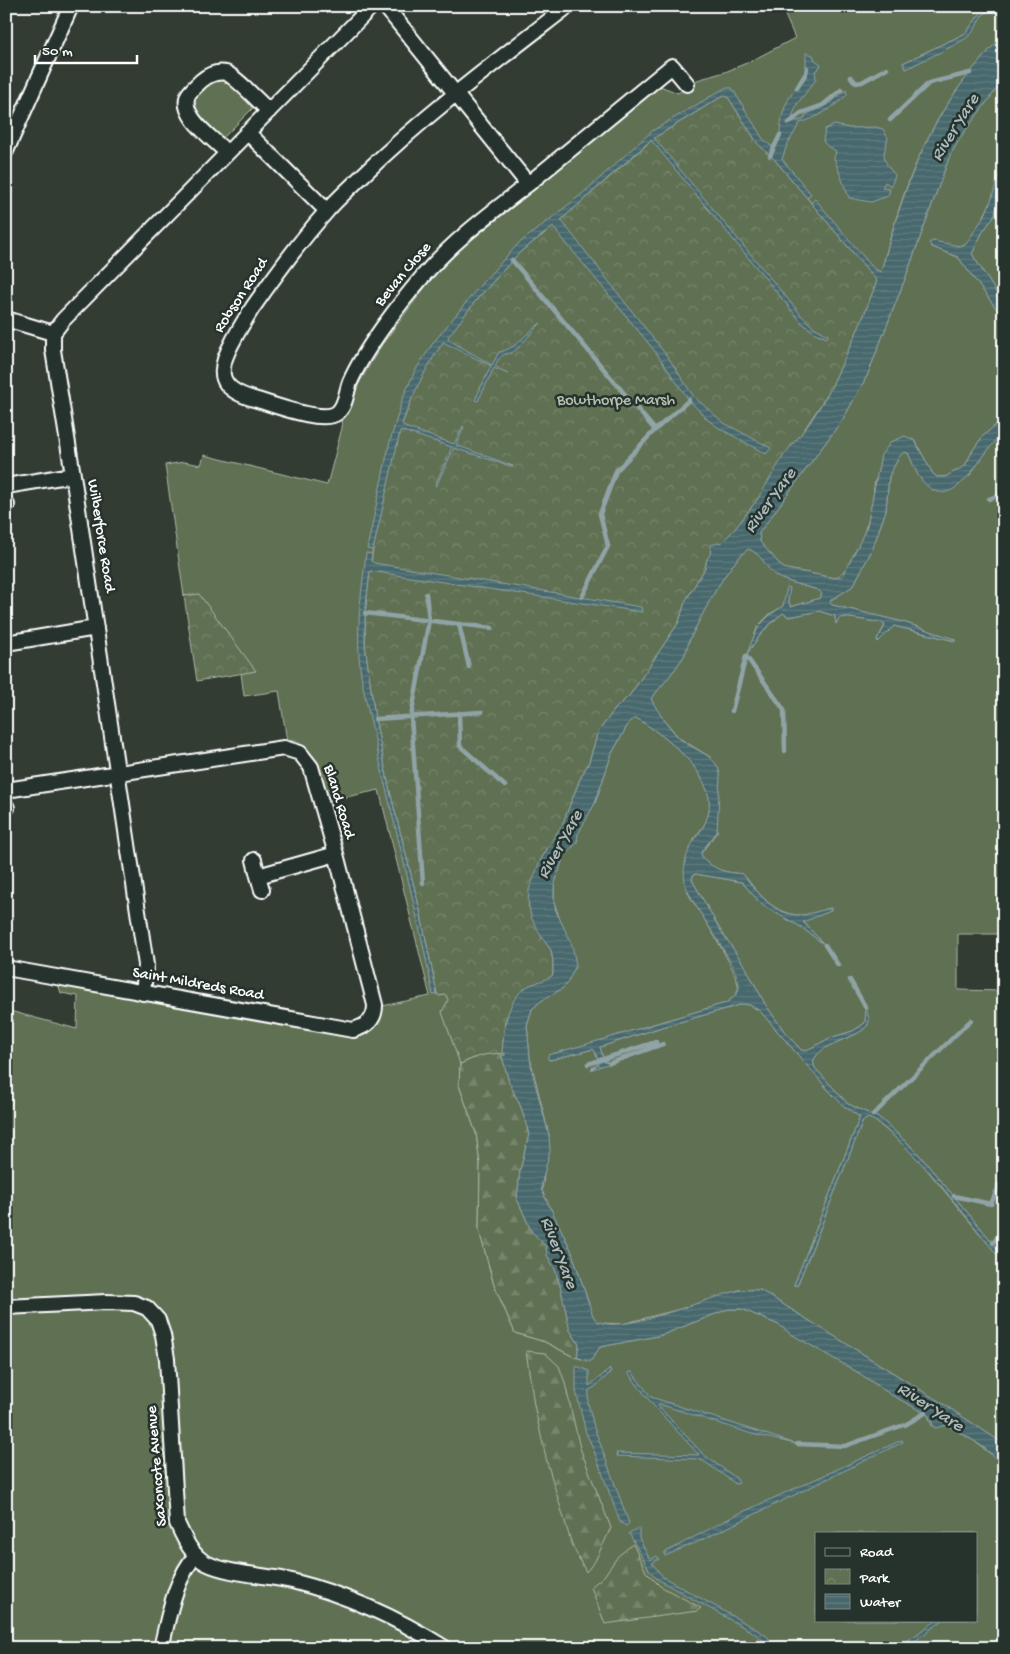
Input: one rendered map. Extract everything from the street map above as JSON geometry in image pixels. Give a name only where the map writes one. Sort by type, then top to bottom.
[{"type":"street","points":[[6,151],[71,6]]},
{"type":"street","points":[[6,319],[54,334],[63,320],[226,152],[372,6]]},
{"type":"street","points":[[385,6],[528,184]]},
{"type":"street","name":"Robson Road","points":[[337,413],[324,417],[310,414],[243,396],[232,390],[224,381],[221,370],[227,353],[244,321],[326,211],[390,149],[455,93],[568,6]]},
{"type":"street","name":"Bevan Close","points":[[337,413],[344,403],[350,383],[363,358],[387,323],[424,274],[465,234],[672,66],[687,84]]},
{"type":"street","points":[[226,152],[195,122],[187,109],[188,96],[194,87],[206,77],[217,73],[227,74],[269,111]]},
{"type":"street","points":[[247,132],[326,211]]},
{"type":"street","name":"Wilberforce Road","points":[[54,334],[53,350],[146,965],[143,993]]},
{"type":"street","points":[[6,486],[73,475]]},
{"type":"street","points":[[6,643],[96,628]]},
{"type":"street","name":"Bland Road","points":[[6,790],[284,748],[300,753],[311,767],[336,854],[375,1005],[375,1012]]},
{"type":"street","points":[[258,876],[336,854]]},
{"type":"street","points":[[254,860],[262,890]]},
{"type":"street","name":"Saint Mildreds Road","points":[[6,968],[353,1030],[364,1027],[372,1020],[375,1012]]},
{"type":"street","name":"Saxoncote Avenue","points":[[6,1307],[106,1302],[134,1303],[147,1308],[158,1320],[164,1335],[177,1523],[186,1542],[196,1555],[206,1563],[227,1569],[276,1577],[325,1589],[371,1607],[445,1648]]},
{"type":"street","points":[[161,1648],[178,1586],[187,1566],[196,1555]]},
{"type":"green space","points":[[781,6],[1004,6],[993,7],[979,15],[966,33],[903,63],[906,69],[971,34],[980,17],[988,11],[1004,10],[1004,34],[972,70],[955,93],[942,113],[919,157],[901,202],[881,272],[874,269],[685,602],[679,622],[630,695],[460,1064],[459,1085],[476,1133],[480,1164],[479,1230],[494,1285],[515,1333],[545,1342],[574,1357],[590,1361],[600,1347],[662,1335],[728,1309],[742,1309],[779,1325],[890,1394],[925,1413],[928,1415],[932,1426],[947,1425],[974,1441],[996,1458],[1004,1482],[1004,1648],[6,1648],[6,1010],[77,1029],[78,996],[61,993],[59,987],[63,984],[348,1036],[368,1031],[372,1028],[378,1020],[382,1006],[430,996],[379,790],[328,801],[314,760],[296,741],[287,741],[279,691],[244,696],[241,673],[255,671],[199,595],[184,596],[165,465],[184,462],[201,465],[204,455],[327,485],[342,428],[343,415],[349,400],[381,346],[438,270],[471,237],[660,86],[678,93],[697,80],[725,72],[795,38]]},
{"type":"green space","points":[[224,79],[233,84],[245,97],[252,109],[224,137],[218,136],[194,116],[192,101],[196,93],[208,82]]},
{"type":"green space","points":[[1004,79],[1004,167],[992,199],[979,225],[964,244],[954,246],[933,241],[932,247],[958,257],[1004,319],[1004,418],[983,436],[965,466],[945,477],[937,477],[933,474],[915,441],[904,436],[875,481],[870,512],[859,546],[848,566],[841,574],[835,578],[786,569],[760,542],[759,533],[843,419],[867,376],[950,155],[962,135]]},
{"type":"green space","name":"Bowthorpe Marsh","points":[[724,95],[728,97],[758,144],[775,160],[877,281],[861,323],[828,394],[757,500],[735,529],[707,559],[705,568],[685,602],[679,622],[630,695],[616,708],[598,732],[589,762],[580,779],[563,823],[540,861],[541,936],[551,950],[553,975],[548,979],[528,986],[505,1020],[502,1054],[485,1055],[460,1064],[442,1012],[448,1000],[446,995],[439,996],[437,994],[419,906],[390,792],[375,719],[365,645],[365,613],[372,554],[402,424],[416,388],[443,342],[477,299],[520,252],[553,227],[654,138]]},
{"type":"green space","points":[[1004,179],[1004,305],[972,254],[982,233],[994,216]]},
{"type":"green space","points":[[1004,433],[1004,934],[958,934],[958,990],[1004,991],[1004,1256],[915,1150],[881,1119],[848,1104],[815,1068],[813,1062],[823,1049],[855,1035],[868,1025],[866,1011],[865,1023],[853,1031],[830,1038],[805,1051],[801,1050],[784,1031],[765,1004],[746,968],[719,928],[692,880],[693,875],[742,882],[762,905],[801,927],[822,943],[803,921],[828,912],[831,908],[804,915],[782,911],[767,902],[743,874],[720,870],[701,857],[701,853],[717,832],[710,757],[679,738],[657,711],[651,699],[683,657],[700,618],[723,579],[739,557],[748,549],[757,554],[772,573],[779,578],[818,590],[822,594],[820,598],[791,607],[788,600],[789,589],[783,606],[770,614],[758,626],[748,652],[764,631],[783,613],[789,617],[819,611],[835,616],[836,623],[839,618],[844,617],[884,623],[885,625],[877,640],[894,626],[955,641],[954,639],[903,622],[829,603],[853,586],[872,550],[886,510],[889,476],[899,457],[904,452],[908,453],[919,477],[933,490],[970,475],[993,442]]},
{"type":"green space","points":[[199,594],[256,671],[197,681],[184,596]]},
{"type":"green space","points":[[636,718],[677,748],[701,777],[708,792],[710,808],[705,824],[694,839],[688,892],[735,974],[738,990],[735,996],[726,1003],[647,1026],[548,1059],[593,1049],[599,1064],[592,1068],[608,1062],[604,1062],[600,1047],[743,1004],[750,1005],[760,1011],[831,1093],[844,1106],[860,1117],[794,1285],[797,1286],[863,1121],[868,1118],[874,1120],[903,1144],[923,1165],[1004,1263],[1004,1444],[760,1290],[739,1290],[688,1307],[622,1324],[601,1323],[596,1321],[592,1314],[571,1250],[542,1191],[549,1135],[530,1058],[527,1025],[532,1009],[541,1001],[563,988],[561,923],[554,902],[554,886],[563,858],[577,842],[577,834],[595,803],[612,753],[630,721]]},
{"type":"green space","points":[[491,1053],[505,1053],[505,1056],[502,1056],[509,1082],[521,1107],[529,1134],[520,1171],[517,1199],[532,1232],[546,1246],[547,1255],[555,1269],[570,1330],[579,1344],[577,1357],[545,1342],[515,1333],[494,1285],[479,1230],[480,1164],[476,1133],[459,1085],[460,1064],[478,1056]]},
{"type":"green space","points":[[526,1351],[545,1353],[559,1366],[565,1383],[580,1448],[611,1528],[595,1561],[586,1572],[572,1545],[547,1462],[534,1405]]},
{"type":"green space","points":[[633,1544],[646,1572],[660,1586],[701,1608],[697,1611],[605,1624],[591,1587],[604,1576],[618,1556]]},
{"type":"water","points":[[993,7],[1004,7],[1004,10],[985,12],[968,37],[906,69],[903,63],[966,33],[984,10]]},
{"type":"water","name":"River Yare","points":[[1004,34],[1004,79],[962,135],[950,155],[867,376],[843,419],[759,533],[760,542],[782,567],[835,578],[842,576],[867,526],[881,455],[891,442],[905,436],[915,441],[933,474],[937,477],[945,477],[965,466],[983,436],[1004,418],[1004,433],[966,479],[955,488],[944,492],[932,490],[920,478],[908,453],[904,452],[899,457],[889,476],[886,510],[872,550],[853,586],[831,600],[830,603],[903,622],[956,641],[894,626],[878,642],[877,640],[885,626],[884,623],[845,617],[839,618],[836,624],[835,616],[819,611],[789,617],[783,613],[762,633],[746,656],[759,627],[768,617],[783,606],[787,587],[790,588],[788,600],[791,607],[820,598],[822,594],[818,590],[779,578],[757,554],[748,549],[739,557],[723,579],[694,630],[683,657],[651,699],[663,719],[678,737],[709,757],[718,768],[720,775],[717,832],[701,852],[702,857],[721,870],[743,874],[767,902],[782,911],[790,914],[804,915],[831,908],[828,912],[803,922],[825,945],[801,927],[762,905],[742,882],[693,875],[692,880],[719,928],[746,968],[765,1004],[784,1031],[801,1050],[805,1051],[830,1038],[853,1031],[865,1023],[866,1008],[869,1020],[867,1026],[817,1055],[813,1062],[815,1068],[848,1104],[881,1119],[915,1150],[1004,1256],[1004,1263],[949,1195],[906,1147],[877,1122],[868,1118],[863,1121],[797,1286],[794,1285],[860,1117],[844,1106],[831,1093],[760,1011],[750,1005],[743,1004],[600,1047],[604,1062],[610,1063],[590,1070],[599,1064],[593,1049],[548,1059],[548,1055],[726,1003],[735,996],[739,989],[733,966],[692,899],[685,883],[686,857],[704,825],[709,807],[707,791],[690,761],[662,736],[636,718],[630,721],[612,753],[595,803],[578,834],[577,842],[563,858],[554,886],[556,911],[572,945],[576,965],[563,988],[541,1001],[532,1009],[527,1025],[533,1076],[549,1135],[550,1151],[541,1186],[542,1191],[571,1250],[596,1320],[611,1324],[628,1323],[668,1313],[741,1290],[760,1290],[1004,1444],[1004,1482],[997,1460],[974,1441],[947,1425],[935,1428],[925,1413],[890,1394],[779,1325],[742,1309],[728,1309],[662,1335],[600,1347],[590,1362],[577,1357],[579,1344],[570,1330],[555,1269],[547,1255],[546,1246],[532,1232],[517,1199],[520,1171],[529,1134],[521,1107],[509,1082],[502,1056],[505,1053],[502,1054],[507,1017],[515,999],[528,986],[553,975],[551,950],[531,917],[528,901],[529,890],[540,861],[563,823],[580,779],[589,762],[598,732],[616,708],[630,695],[679,622],[685,602],[705,568],[710,555],[711,545],[722,542],[735,529],[757,500],[784,455],[809,424],[828,394],[861,323],[877,281],[811,203],[815,199],[874,269],[881,272],[894,225],[910,179],[930,135],[960,85]]},
{"type":"water","points":[[806,53],[813,55],[815,60],[821,64],[815,71],[816,79],[797,104],[792,117],[795,121],[802,120],[805,118],[805,115],[829,104],[846,90],[847,95],[825,112],[800,123],[787,145],[782,159],[811,194],[807,198],[775,160],[758,144],[728,97],[724,95],[654,138],[801,315],[812,326],[828,335],[827,338],[815,333],[802,323],[651,140],[561,220],[670,360],[694,397],[724,423],[771,448],[766,454],[719,428],[707,419],[689,400],[654,350],[553,227],[520,252],[477,299],[448,337],[449,340],[492,365],[499,352],[516,344],[541,323],[516,350],[500,357],[495,366],[508,374],[494,368],[478,401],[475,400],[491,366],[443,342],[420,382],[402,424],[405,427],[454,444],[463,426],[456,445],[513,467],[454,448],[436,486],[452,447],[403,431],[400,432],[373,550],[367,549],[389,445],[403,397],[415,371],[433,343],[482,283],[517,245],[582,194],[652,131],[725,88],[732,88],[763,139],[771,146],[775,144],[779,136],[788,100],[806,77]]},
{"type":"water","points":[[835,125],[849,128],[875,127],[883,129],[888,138],[884,154],[885,162],[895,175],[891,186],[885,182],[882,188],[890,189],[888,196],[871,202],[849,198],[834,158],[836,151],[827,146],[823,141],[825,129]]},
{"type":"water","points":[[1004,167],[1004,179],[994,216],[982,233],[972,254],[1004,305],[1004,319],[958,257],[932,247],[929,243],[933,241],[959,246],[966,244],[985,215],[998,177]]},
{"type":"water","points":[[366,553],[372,554],[371,561],[374,563],[641,607],[642,612],[370,571],[365,613],[365,645],[375,719],[390,792],[419,906],[437,994],[433,995],[362,679],[359,656],[359,630]]},
{"type":"water","points":[[576,1366],[589,1371],[589,1386],[610,1369],[611,1372],[589,1390],[588,1403],[594,1427],[629,1523],[626,1526],[620,1522],[586,1433],[576,1391]]},
{"type":"water","points":[[629,1372],[632,1372],[651,1397],[796,1444],[752,1434],[659,1404],[658,1406],[704,1455],[736,1478],[739,1483],[736,1484],[698,1459],[617,1456],[616,1453],[699,1455],[653,1405]]},
{"type":"water","points":[[902,1440],[903,1442],[704,1539],[665,1556],[664,1553],[736,1515]]},
{"type":"water","points":[[639,1528],[639,1538],[650,1560],[657,1556],[659,1559],[652,1563],[663,1577],[761,1632],[768,1637],[772,1648],[765,1648],[763,1640],[754,1633],[657,1579],[649,1570],[629,1533]]},
{"type":"water","points":[[934,1622],[940,1622],[912,1643],[904,1645],[904,1643]]},
{"type":"waterway","points":[[797,88],[807,68]]},
{"type":"waterway","points":[[851,77],[856,83],[862,82],[887,68]]},
{"type":"waterway","points":[[890,120],[929,83],[970,73]]},
{"type":"waterway","points":[[789,123],[801,113],[823,105],[841,90]]},
{"type":"waterway","points":[[770,156],[780,135]]},
{"type":"waterway","points":[[512,260],[655,430]]},
{"type":"waterway","points":[[582,597],[608,546],[600,514],[616,471],[655,430],[689,400]]},
{"type":"waterway","points":[[989,499],[1004,493]]},
{"type":"waterway","points":[[423,883],[411,717],[429,620],[426,594]]},
{"type":"waterway","points":[[365,613],[492,628]]},
{"type":"waterway","points":[[459,624],[469,667]]},
{"type":"waterway","points":[[746,656],[784,710],[785,751]]},
{"type":"waterway","points":[[732,711],[746,656]]},
{"type":"waterway","points":[[375,719],[482,712]]},
{"type":"waterway","points":[[459,713],[460,746],[505,786]]},
{"type":"waterway","points":[[825,945],[838,965]]},
{"type":"waterway","points":[[850,980],[866,1008]]},
{"type":"waterway","points":[[873,1115],[971,1020]]},
{"type":"waterway","points":[[588,1064],[656,1042]]},
{"type":"waterway","points":[[610,1063],[663,1044]]},
{"type":"waterway","points":[[954,1196],[991,1204],[998,1185]]},
{"type":"waterway","points":[[993,1243],[1004,1228]]},
{"type":"waterway","name":"River Yare","points":[[905,1425],[925,1413]]},
{"type":"waterway","points":[[797,1444],[845,1446],[901,1426]]}]
